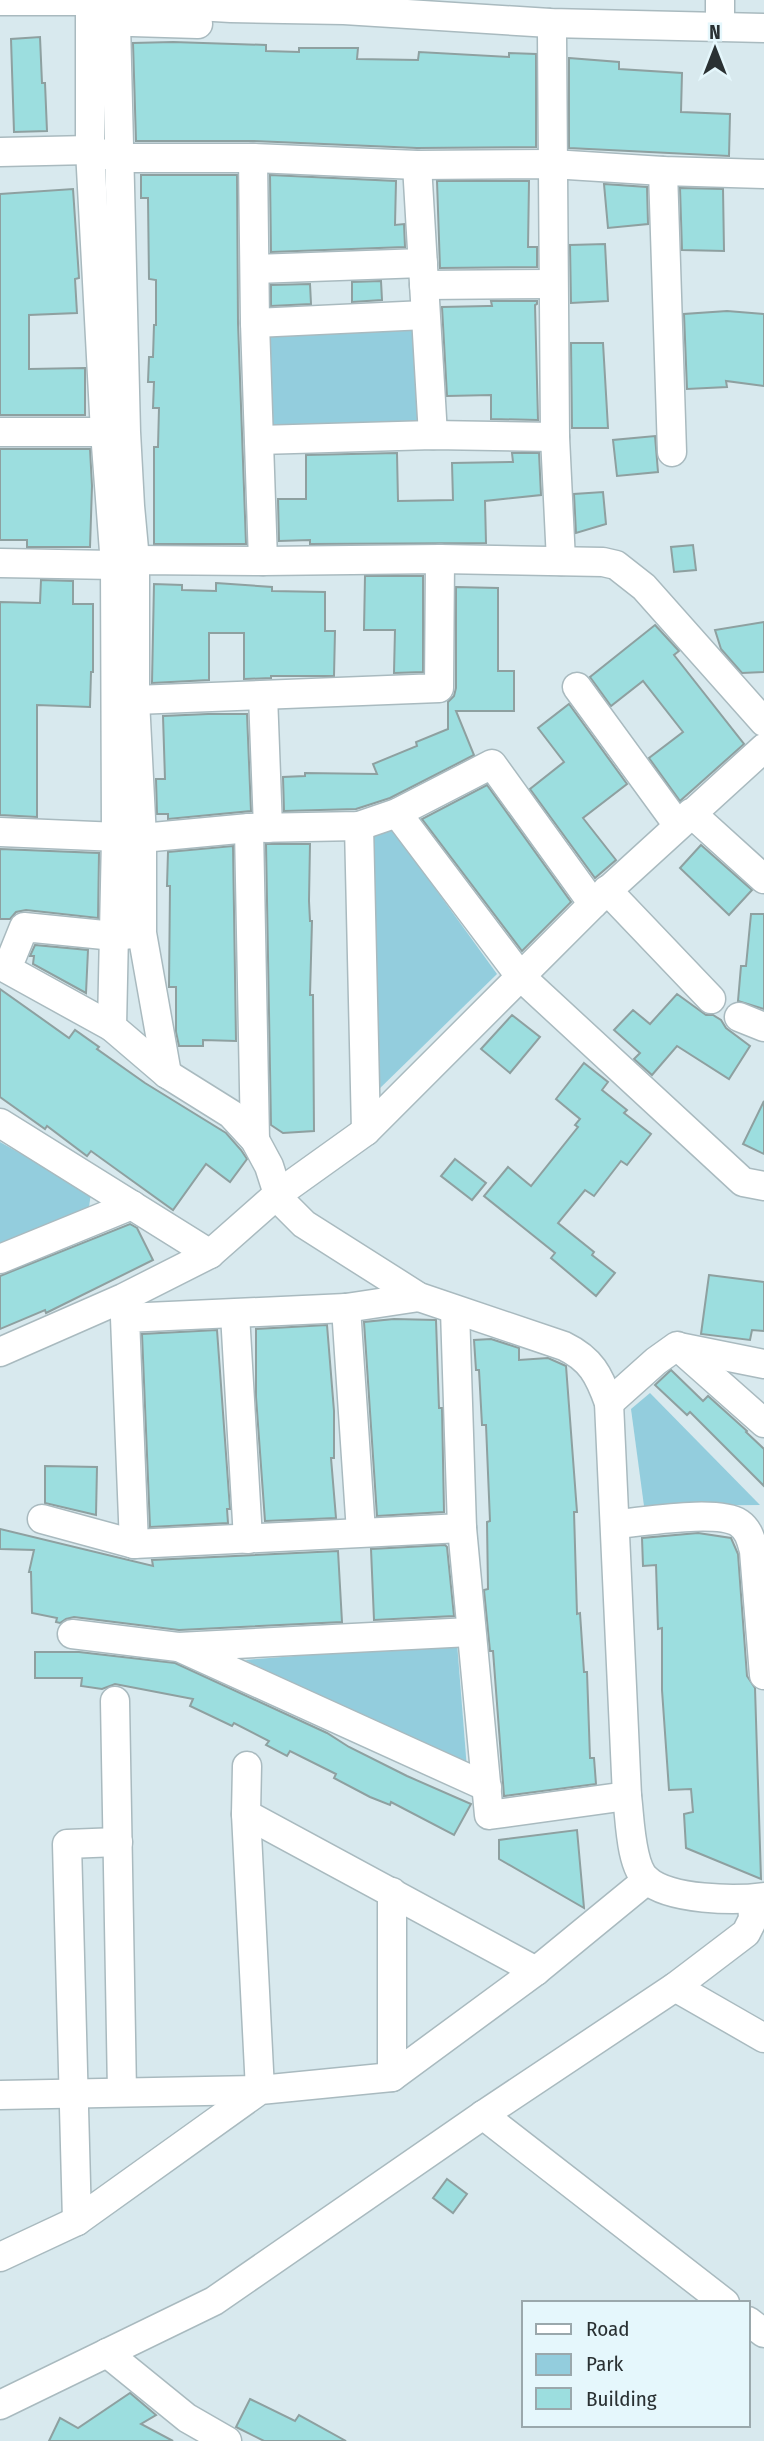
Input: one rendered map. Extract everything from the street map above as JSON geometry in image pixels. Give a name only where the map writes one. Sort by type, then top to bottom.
[{"type":"street","points":[[0,1],[102,12],[350,26],[551,29],[599,19],[720,13],[764,28]]},
{"type":"street","points":[[0,20],[231,4],[380,6],[551,29]]},
{"type":"street","points":[[102,12],[90,150],[135,700],[129,838]]},
{"type":"street","points":[[102,12],[118,158],[115,432]]},
{"type":"street","points":[[599,19],[764,38]]},
{"type":"street","points":[[551,29],[552,284],[561,561]]},
{"type":"street","points":[[0,152],[90,150],[118,158],[253,158],[416,165],[552,164],[663,171],[764,173]]},
{"type":"street","points":[[253,158],[255,323],[264,561]]},
{"type":"street","points":[[416,165],[433,435]]},
{"type":"street","points":[[663,171],[672,453]]},
{"type":"street","points":[[255,269],[424,274],[552,284]]},
{"type":"street","points":[[255,323],[425,315]]},
{"type":"street","points":[[0,432],[115,432]]},
{"type":"street","points":[[259,440],[433,435],[555,437]]},
{"type":"street","points":[[0,563],[440,559],[603,562],[617,565],[629,574],[764,722]]},
{"type":"street","points":[[135,700],[439,688],[440,559]]},
{"type":"street","points":[[112,1027],[128,935],[125,562]]},
{"type":"street","points":[[578,687],[684,818],[764,879]]},
{"type":"street","points":[[255,1140],[258,828],[263,695]]},
{"type":"street","points":[[0,1352],[124,1308],[210,1254],[278,1194],[366,1131],[600,897],[764,748]]},
{"type":"street","points":[[0,832],[129,838],[258,828],[359,826],[397,813],[492,764],[600,897],[711,999]]},
{"type":"street","points":[[397,813],[520,976],[743,1182],[764,1186]]},
{"type":"street","points":[[359,826],[366,1131]]},
{"type":"street","points":[[0,2405],[214,2301],[483,2115],[675,1987],[746,1933],[758,1910],[666,1889],[647,1880],[639,1867],[627,1796],[609,1403],[602,1384],[582,1355],[564,1346],[419,1297],[304,1224],[284,1205],[269,1166],[255,1140],[231,1114],[167,1074],[112,1027],[4,967],[24,927],[128,935]]},
{"type":"street","points":[[128,935],[167,1074]]},
{"type":"street","points":[[0,1123],[210,1254]]},
{"type":"street","points":[[0,1259],[132,1205]]},
{"type":"street","points":[[124,1308],[235,1314],[346,1308],[419,1297]]},
{"type":"street","points":[[124,1308],[134,1544]]},
{"type":"street","points":[[346,1308],[361,1532]]},
{"type":"street","points":[[454,1310],[462,1528],[489,1815],[627,1796]]},
{"type":"street","points":[[235,1314],[248,1539]]},
{"type":"street","points":[[609,1403],[677,1346],[764,1364]]},
{"type":"street","points":[[677,1346],[764,1423]]},
{"type":"street","points":[[615,1524],[720,1516],[741,1525],[750,1535],[754,1551],[764,1675]]},
{"type":"street","points":[[42,1519],[134,1544],[462,1528]]},
{"type":"street","points":[[72,1634],[178,1647],[470,1632]]},
{"type":"street","points":[[178,1647],[487,1787]]},
{"type":"street","points":[[115,1701],[122,2092]]},
{"type":"street","points":[[247,1766],[246,1814],[260,2090]]},
{"type":"street","points":[[246,1814],[536,1971]]},
{"type":"street","points":[[77,2221],[67,1844],[118,1842]]},
{"type":"street","points":[[0,2095],[260,2090],[391,2077],[536,1971],[647,1880]]},
{"type":"street","points":[[391,2077],[392,1892]]},
{"type":"street","points":[[675,1987],[764,2038]]},
{"type":"street","points":[[0,2257],[77,2221],[260,2090]]},
{"type":"street","points":[[483,2115],[722,2301]]},
{"type":"street","points":[[107,2353],[187,2418],[227,2441]]},
{"type":"green space","points":[[418,328],[424,428],[272,431],[268,333]]},
{"type":"green space","points":[[390,826],[497,974],[375,1093],[368,832]]},
{"type":"green space","points":[[0,1142],[91,1193],[88,1214],[0,1249]]},
{"type":"green space","points":[[650,1393],[760,1505],[644,1506],[631,1409]]},
{"type":"green space","points":[[457,1643],[467,1769],[245,1660]]},
{"type":"building","points":[[40,37],[47,131],[14,132],[11,39]]},
{"type":"building","points":[[133,43],[266,45],[266,51],[358,48],[357,59],[418,60],[419,52],[509,57],[509,53],[536,54],[536,147],[417,148],[254,141],[136,141]]},
{"type":"building","points":[[569,58],[619,62],[619,69],[682,73],[681,112],[730,114],[729,156],[569,148]]},
{"type":"building","points":[[141,175],[237,175],[238,323],[246,544],[154,544],[154,447],[158,447],[159,408],[153,408],[154,382],[148,382],[149,357],[153,357],[156,325],[156,280],[149,279],[148,198],[141,198]]},
{"type":"building","points":[[270,175],[396,181],[395,225],[404,224],[405,247],[271,252]]},
{"type":"building","points":[[437,181],[529,181],[528,247],[537,247],[537,267],[440,268]]},
{"type":"building","points":[[604,184],[647,187],[648,224],[608,228]]},
{"type":"building","points":[[680,188],[723,189],[724,251],[682,250]]},
{"type":"building","points":[[73,189],[79,278],[75,279],[77,313],[29,315],[29,369],[85,368],[85,415],[0,415],[0,194]]},
{"type":"building","points":[[605,244],[608,301],[571,303],[570,245]]},
{"type":"building","points":[[381,281],[382,300],[352,302],[352,282]]},
{"type":"building","points":[[310,284],[311,304],[271,306],[271,285]]},
{"type":"building","points":[[491,301],[537,301],[538,420],[491,419],[491,395],[447,396],[442,307],[492,306]]},
{"type":"building","points":[[727,311],[764,314],[764,386],[726,381],[727,387],[687,389],[684,314]]},
{"type":"building","points":[[571,343],[603,343],[608,428],[572,428]]},
{"type":"building","points":[[655,436],[658,472],[617,476],[613,440]]},
{"type":"building","points":[[0,449],[90,449],[90,547],[27,547],[27,540],[0,540]]},
{"type":"building","points":[[397,453],[398,501],[453,500],[452,463],[513,462],[512,453],[539,453],[541,495],[485,501],[486,543],[310,544],[310,540],[279,541],[278,499],[306,499],[306,455]]},
{"type":"building","points":[[603,492],[606,524],[576,533],[574,494]]},
{"type":"building","points":[[693,545],[696,570],[674,572],[671,547]]},
{"type":"building","points":[[365,576],[423,576],[423,672],[394,673],[395,630],[364,630]]},
{"type":"building","points":[[41,580],[73,581],[73,604],[93,604],[90,707],[37,705],[37,817],[0,815],[0,602],[40,603]]},
{"type":"building","points":[[216,583],[272,587],[272,591],[325,592],[325,631],[335,631],[334,676],[244,679],[244,633],[209,633],[209,680],[152,683],[154,584],[182,585],[182,590],[216,591]]},
{"type":"building","points":[[456,587],[498,588],[498,671],[514,671],[514,711],[456,711],[474,755],[390,798],[356,809],[284,811],[283,777],[305,776],[305,773],[377,774],[373,764],[417,746],[416,742],[448,729],[448,702],[454,696],[456,688]]},
{"type":"building","points":[[764,622],[764,672],[742,673],[721,649],[715,630]]},
{"type":"building","points":[[655,625],[679,651],[674,655],[744,744],[680,801],[649,758],[683,732],[643,681],[611,706],[590,677]]},
{"type":"building","points":[[569,704],[627,784],[583,818],[616,860],[595,878],[530,789],[564,762],[538,728]]},
{"type":"building","points":[[247,714],[251,811],[168,819],[168,814],[157,814],[156,779],[165,779],[163,716]]},
{"type":"building","points":[[487,785],[571,902],[522,951],[422,819]]},
{"type":"building","points":[[266,844],[310,844],[310,995],[313,995],[314,1131],[283,1133],[271,1125]]},
{"type":"building","points":[[701,845],[752,890],[729,915],[680,868]]},
{"type":"building","points":[[233,846],[236,1041],[203,1040],[203,1046],[179,1046],[176,1032],[176,987],[169,987],[168,852]]},
{"type":"building","points":[[0,849],[99,853],[98,918],[26,910],[16,912],[10,919],[0,919]]},
{"type":"building","points":[[751,914],[764,914],[764,1009],[738,1001],[741,966],[746,966]]},
{"type":"building","points":[[35,945],[88,950],[86,993],[33,964],[34,956],[30,956]]},
{"type":"building","points":[[0,989],[69,1038],[75,1030],[145,1083],[226,1133],[247,1159],[230,1182],[206,1164],[173,1210],[91,1151],[87,1156],[47,1126],[45,1129],[0,1097]]},
{"type":"building","points":[[677,994],[706,1015],[713,1015],[721,1020],[726,1028],[750,1046],[729,1079],[677,1046],[652,1075],[634,1059],[640,1053],[614,1030],[633,1010],[650,1024]]},
{"type":"building","points":[[512,1015],[540,1037],[510,1073],[481,1049]]},
{"type":"building","points":[[584,1063],[608,1082],[602,1090],[627,1110],[624,1113],[651,1134],[627,1165],[621,1161],[594,1196],[585,1190],[558,1223],[615,1273],[596,1296],[551,1258],[555,1253],[484,1196],[508,1167],[531,1186],[578,1127],[575,1125],[580,1119],[556,1099]]},
{"type":"building","points":[[764,1101],[764,1154],[743,1144]]},
{"type":"building","points":[[455,1159],[486,1183],[472,1200],[441,1176]]},
{"type":"building","points":[[130,1224],[137,1228],[153,1260],[46,1313],[45,1310],[0,1329],[0,1276]]},
{"type":"building","points":[[709,1275],[764,1282],[764,1331],[752,1330],[750,1340],[701,1334]]},
{"type":"building","points":[[394,1319],[436,1320],[439,1408],[442,1408],[444,1512],[377,1516],[364,1322]]},
{"type":"building","points":[[327,1325],[334,1411],[334,1458],[331,1458],[336,1518],[265,1521],[256,1397],[256,1329]]},
{"type":"building","points":[[217,1330],[230,1509],[227,1509],[228,1523],[150,1527],[142,1334]]},
{"type":"building","points":[[491,1339],[519,1348],[519,1360],[548,1358],[566,1366],[577,1512],[574,1512],[577,1614],[580,1613],[584,1672],[587,1672],[590,1758],[594,1758],[596,1784],[504,1796],[493,1651],[490,1651],[484,1590],[488,1589],[487,1522],[490,1521],[486,1425],[482,1425],[479,1370],[476,1370],[474,1340]]},
{"type":"building","points":[[671,1370],[703,1401],[708,1396],[764,1449],[764,1486],[690,1412],[687,1415],[655,1385]]},
{"type":"building","points":[[45,1466],[97,1467],[96,1515],[45,1503]]},
{"type":"building","points":[[0,1529],[153,1566],[152,1560],[338,1551],[342,1622],[179,1630],[74,1617],[56,1622],[57,1618],[32,1613],[29,1572],[34,1550],[0,1549]]},
{"type":"building","points":[[698,1533],[731,1538],[738,1554],[747,1676],[755,1688],[761,1879],[686,1848],[684,1814],[693,1812],[691,1789],[669,1790],[662,1690],[662,1628],[658,1629],[656,1565],[643,1566],[642,1538]]},
{"type":"building","points":[[445,1545],[454,1616],[374,1620],[371,1549]]},
{"type":"building","points":[[35,1652],[79,1652],[175,1663],[327,1733],[407,1776],[471,1804],[454,1835],[391,1802],[390,1805],[370,1797],[334,1778],[336,1774],[290,1751],[287,1756],[266,1745],[269,1741],[234,1723],[232,1726],[190,1706],[193,1699],[115,1684],[102,1689],[81,1686],[82,1678],[35,1678]]},
{"type":"building","points":[[577,1830],[584,1908],[499,1859],[499,1840]]},
{"type":"building","points":[[447,2179],[467,2194],[453,2213],[433,2198]]},
{"type":"building","points":[[130,2393],[156,2415],[141,2424],[173,2441],[49,2441],[60,2418],[78,2428]]},
{"type":"building","points":[[250,2399],[295,2421],[299,2415],[346,2441],[264,2441],[236,2427]]}]
